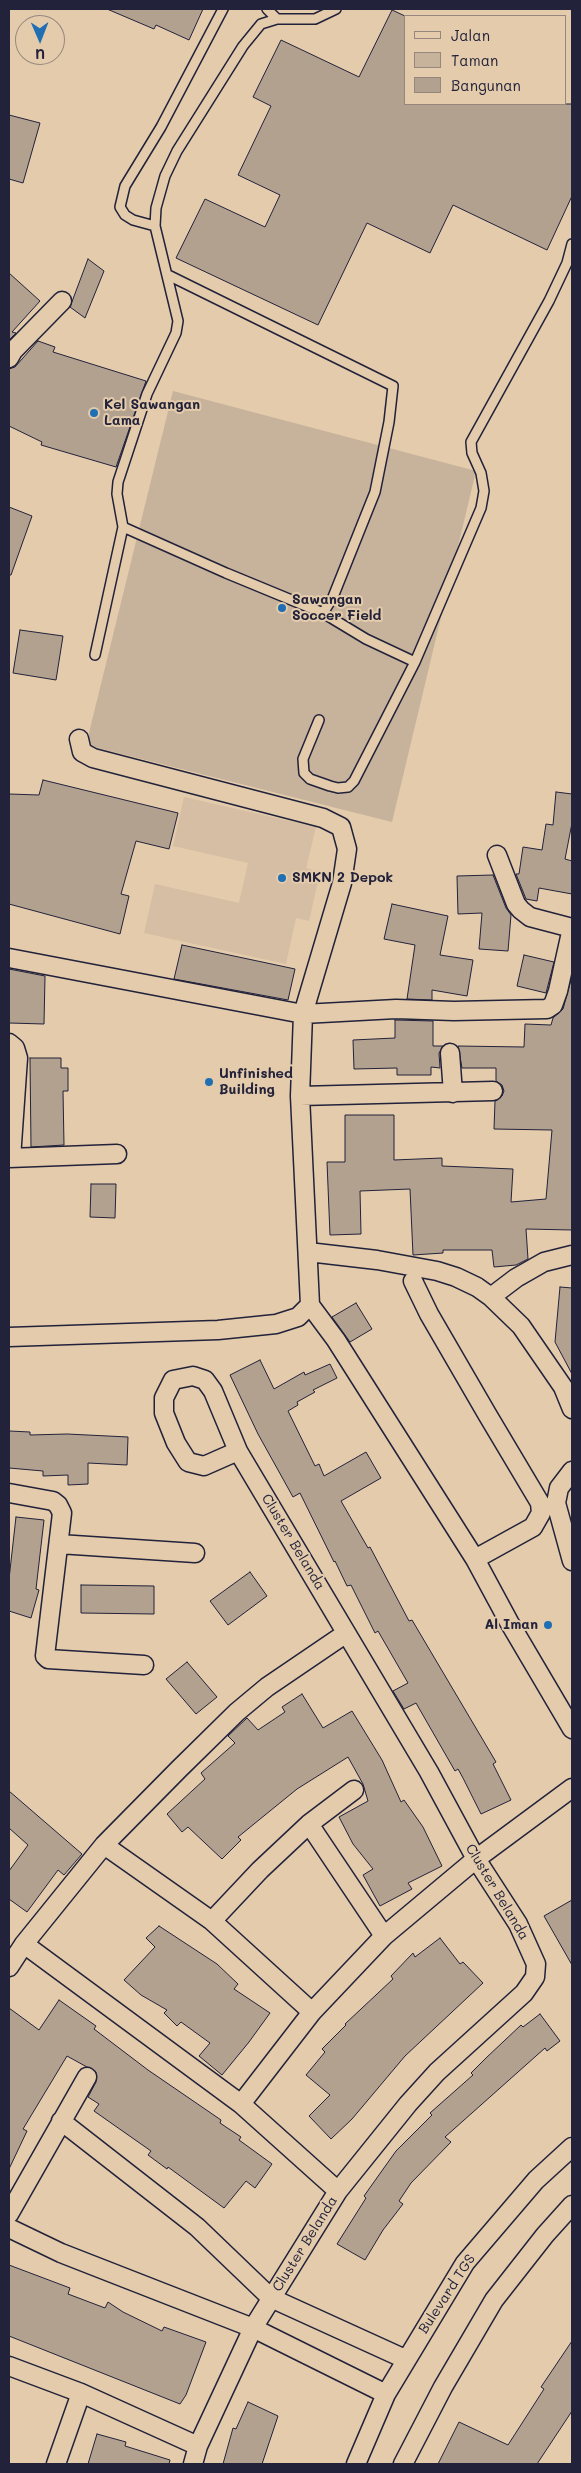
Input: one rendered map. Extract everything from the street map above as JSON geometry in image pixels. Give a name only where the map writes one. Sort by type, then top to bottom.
[{"type":"street","points":[[9,358],[13,351],[62,301]]},
{"type":"street","points":[[79,739],[82,752],[93,758],[323,818],[341,827],[347,848],[342,883],[303,1014],[300,1096],[310,1305],[336,1340],[475,1560],[572,1729]]},
{"type":"street","points":[[9,958],[303,1014],[396,1009],[454,1011],[547,1008],[553,1005],[558,991],[572,928],[530,917],[521,910],[516,904],[497,855]]},
{"type":"street","points":[[9,1043],[15,1048],[18,1058],[10,1158],[117,1154]]},
{"type":"street","points":[[450,1053],[453,1093]]},
{"type":"street","points":[[300,1096],[492,1091]]},
{"type":"street","points":[[308,1252],[377,1260],[456,1276],[491,1297],[508,1312],[532,1341],[563,1387],[572,1409]]},
{"type":"street","points":[[491,1297],[516,1278],[544,1262],[556,1257],[572,1255]]},
{"type":"street","points":[[413,1281],[429,1314],[486,1414],[540,1503],[541,1513],[533,1527],[475,1560]]},
{"type":"street","points":[[9,1337],[218,1330],[276,1324],[298,1317],[310,1305]]},
{"type":"street","name":"Cluster Belanda","points":[[238,1451],[204,1466],[188,1462],[176,1443],[164,1413],[164,1398],[173,1380],[193,1376],[205,1380],[213,1391],[238,1451],[310,1568],[346,1634],[429,1772],[476,1859],[518,1924],[531,1948],[536,1964],[536,1977],[524,1993],[437,2072],[408,2104],[338,2191],[271,2298],[405,2359]]},
{"type":"street","points":[[572,1471],[559,1488],[556,1503],[572,1561]]},
{"type":"street","points":[[9,1493],[43,1498],[58,1505],[62,1513],[45,1656],[48,1659],[144,1665]]},
{"type":"street","points":[[59,1544],[195,1554]]},
{"type":"street","points":[[9,1967],[24,1944],[104,1845],[237,1712],[295,1666],[346,1634]]},
{"type":"street","points":[[241,2104],[312,2012],[384,1936],[476,1859],[572,1788]]},
{"type":"street","points":[[212,1921],[260,1870],[309,1824],[354,1790]]},
{"type":"street","points":[[309,1824],[384,1936]]},
{"type":"street","points":[[104,1845],[212,1921],[312,2012]]},
{"type":"street","points":[[24,1944],[241,2104],[338,2191]]},
{"type":"street","points":[[9,2214],[88,2077]]},
{"type":"street","points":[[61,2121],[197,2228],[271,2298],[253,2328],[198,2446],[193,2464]]},
{"type":"street","name":"Bulevard TGS","points":[[356,2464],[386,2394],[405,2359],[465,2263],[536,2180],[572,2147]]},
{"type":"street","points":[[403,2464],[442,2387],[494,2300],[544,2235],[572,2206]]},
{"type":"street","points":[[9,2228],[60,2253],[253,2328],[386,2394]]},
{"type":"street","points":[[9,2366],[81,2393],[198,2446]]},
{"type":"street","points":[[56,2464],[81,2393]]},
{"type":"lane","points":[[155,226],[133,220],[125,215],[120,207],[125,186],[161,127],[223,9]]},
{"type":"lane","points":[[266,9],[277,19]]},
{"type":"lane","points":[[95,655],[124,526],[117,494],[118,482],[146,394],[176,332],[178,321],[155,226],[161,189],[177,151],[261,24],[277,19],[315,19],[336,9]]},
{"type":"lane","points":[[319,720],[303,760],[304,773],[310,779],[330,786],[338,788],[348,787],[354,781],[415,662],[481,508],[484,491],[481,473],[472,454],[471,442],[549,301],[567,263],[572,244]]},
{"type":"lane","points":[[168,274],[393,386],[389,422],[375,492],[333,597],[323,613]]},
{"type":"lane","points":[[124,526],[226,573],[323,613],[366,639],[415,662]]},
{"type":"shaded area","name":"SMKN 2 Depok","points":[[184,797],[316,827],[306,868],[320,872],[309,921],[296,918],[286,964],[144,933],[155,884],[239,903],[248,863],[173,846]]},
{"type":"green space","name":"Sawangan Soccer Field","points":[[173,391],[476,471],[392,822],[86,745]]},
{"type":"building","points":[[107,9],[203,9],[189,40],[156,25],[154,29]]},
{"type":"building","points":[[392,10],[404,16],[404,105],[572,104],[572,196],[547,250],[453,205],[430,253],[367,223],[318,325],[176,258],[205,199],[265,227],[280,195],[238,175],[271,106],[253,97],[281,40],[359,77]]},
{"type":"building","points":[[9,115],[40,123],[23,183],[9,179]]},
{"type":"building","points":[[88,259],[104,271],[85,318],[70,307]]},
{"type":"building","points":[[9,273],[40,301],[12,332],[16,333],[9,340]]},
{"type":"building","name":"Kel Sawangan Lama","points":[[38,341],[55,347],[53,352],[146,381],[116,467],[41,445],[42,442],[9,426],[9,369],[15,367]]},
{"type":"building","points":[[9,507],[32,516],[11,575],[9,575]]},
{"type":"building","points":[[20,630],[63,636],[56,680],[13,673]]},
{"type":"building","points":[[43,780],[178,813],[169,849],[136,841],[121,894],[129,896],[120,934],[9,904],[9,794],[39,795]]},
{"type":"building","points":[[556,792],[572,794],[572,823],[565,859],[572,861],[572,894],[539,888],[537,901],[526,899],[516,874],[519,874],[523,847],[542,850],[546,824],[553,825]]},
{"type":"building","points":[[493,875],[506,908],[511,915],[508,951],[479,949],[482,913],[458,914],[457,876]]},
{"type":"building","points":[[392,904],[448,916],[440,955],[473,960],[467,996],[432,990],[432,1000],[407,999],[415,945],[384,939]]},
{"type":"building","points":[[182,945],[295,969],[288,1000],[174,979]]},
{"type":"building","points":[[524,955],[554,962],[546,993],[517,986]]},
{"type":"building","points":[[9,969],[45,976],[44,1024],[9,1023]]},
{"type":"building","points":[[572,976],[572,1230],[526,1229],[528,1259],[516,1265],[494,1267],[492,1250],[443,1250],[443,1253],[413,1255],[410,1189],[360,1191],[361,1234],[330,1235],[327,1162],[345,1162],[345,1115],[394,1115],[394,1160],[442,1158],[442,1166],[513,1169],[511,1202],[546,1199],[552,1130],[494,1129],[495,1101],[502,1096],[504,1091],[502,1085],[496,1081],[496,1068],[462,1068],[458,1046],[524,1047],[525,1024],[551,1025],[553,1018],[563,1009]]},
{"type":"building","points":[[395,1020],[433,1021],[433,1046],[443,1046],[439,1053],[440,1068],[431,1067],[431,1075],[397,1075],[397,1068],[354,1069],[353,1040],[395,1038]]},
{"type":"building","points":[[30,1058],[61,1058],[61,1068],[68,1068],[68,1091],[63,1091],[64,1145],[31,1147]]},
{"type":"building","points":[[91,1184],[116,1184],[115,1218],[90,1217]]},
{"type":"building","points":[[560,1287],[572,1288],[572,1374],[555,1342]]},
{"type":"building","points":[[356,1303],[372,1329],[350,1342],[332,1317]]},
{"type":"building","points":[[260,1360],[274,1389],[304,1372],[305,1375],[330,1364],[337,1378],[313,1390],[315,1392],[297,1402],[298,1405],[288,1411],[315,1466],[319,1464],[324,1476],[366,1452],[381,1478],[341,1501],[368,1548],[370,1547],[409,1621],[412,1620],[496,1762],[493,1764],[511,1800],[481,1814],[458,1769],[455,1771],[416,1703],[404,1709],[393,1691],[408,1683],[378,1631],[375,1633],[351,1585],[347,1586],[300,1493],[293,1497],[258,1434],[230,1375]]},
{"type":"building","points":[[9,1431],[30,1432],[30,1435],[67,1434],[128,1437],[127,1465],[88,1463],[88,1484],[68,1485],[68,1475],[43,1476],[43,1471],[9,1468]]},
{"type":"building","points":[[16,1517],[44,1520],[36,1589],[39,1590],[31,1618],[9,1611],[9,1579]]},
{"type":"building","points":[[250,1572],[267,1596],[228,1625],[210,1601]]},
{"type":"building","points":[[81,1585],[154,1586],[154,1614],[81,1613]]},
{"type":"building","points":[[187,1662],[217,1697],[196,1714],[166,1679]]},
{"type":"building","points":[[302,1694],[323,1728],[352,1711],[382,1760],[401,1802],[404,1800],[423,1827],[442,1866],[408,1883],[412,1889],[380,1906],[363,1875],[373,1869],[353,1844],[339,1817],[368,1801],[363,1784],[348,1757],[297,1789],[238,1837],[241,1840],[222,1859],[188,1827],[182,1832],[167,1814],[205,1779],[201,1773],[235,1743],[228,1736],[247,1718],[258,1730],[285,1712],[282,1707]]},
{"type":"building","points":[[9,1791],[82,1854],[64,1875],[58,1870],[27,1912],[9,1899],[9,1871],[28,1845],[9,1828]]},
{"type":"building","points":[[572,1900],[572,1965],[544,1916]]},
{"type":"building","points":[[159,1926],[217,1964],[238,1984],[234,1989],[270,2013],[222,2075],[199,2056],[210,2043],[181,2022],[177,2026],[164,2013],[167,2010],[141,1995],[124,1980],[155,1947],[146,1938]]},
{"type":"building","points":[[440,1938],[460,1964],[463,1962],[483,1983],[405,2056],[352,2119],[331,2139],[309,2116],[330,2095],[306,2075],[325,2052],[322,2049],[345,2024],[393,1979],[391,1976],[413,1953],[415,1957]]},
{"type":"building","points":[[59,2000],[96,2026],[94,2029],[148,2070],[221,2120],[220,2123],[241,2137],[239,2140],[272,2164],[255,2188],[246,2181],[224,2208],[168,2167],[167,2169],[148,2155],[151,2151],[94,2111],[99,2104],[88,2097],[96,2082],[96,2072],[67,2056],[23,2129],[27,2131],[9,2169],[9,2008],[39,2030]]},
{"type":"building","points":[[540,2014],[560,2041],[547,2051],[545,2048],[445,2137],[451,2142],[411,2183],[399,2201],[403,2204],[383,2230],[365,2260],[337,2244],[366,2198],[364,2196],[396,2151],[432,2115],[430,2113],[473,2075],[471,2073],[486,2058],[521,2025],[523,2027]]},
{"type":"building","points":[[9,2265],[70,2288],[68,2294],[105,2308],[108,2302],[123,2312],[162,2331],[164,2327],[206,2342],[186,2395],[180,2404],[9,2336]]},
{"type":"building","points":[[572,2341],[572,2411],[537,2464],[438,2464],[459,2422],[508,2445],[544,2389],[541,2387]]},
{"type":"building","points":[[248,2402],[278,2416],[262,2464],[223,2464],[233,2428],[236,2429]]},
{"type":"building","points":[[97,2434],[126,2442],[125,2446],[170,2460],[169,2464],[88,2464]]},
{"type":"place","name":"Kel Sawangan Lama","points":[[94,413]]},
{"type":"place","name":"Sawangan Soccer Field","points":[[282,608]]},
{"type":"place","name":"SMKN 2 Depok","points":[[282,878]]},
{"type":"place","name":"Unfinished Building","points":[[209,1082]]},
{"type":"place","name":"Al Iman","points":[[548,1625]]}]
